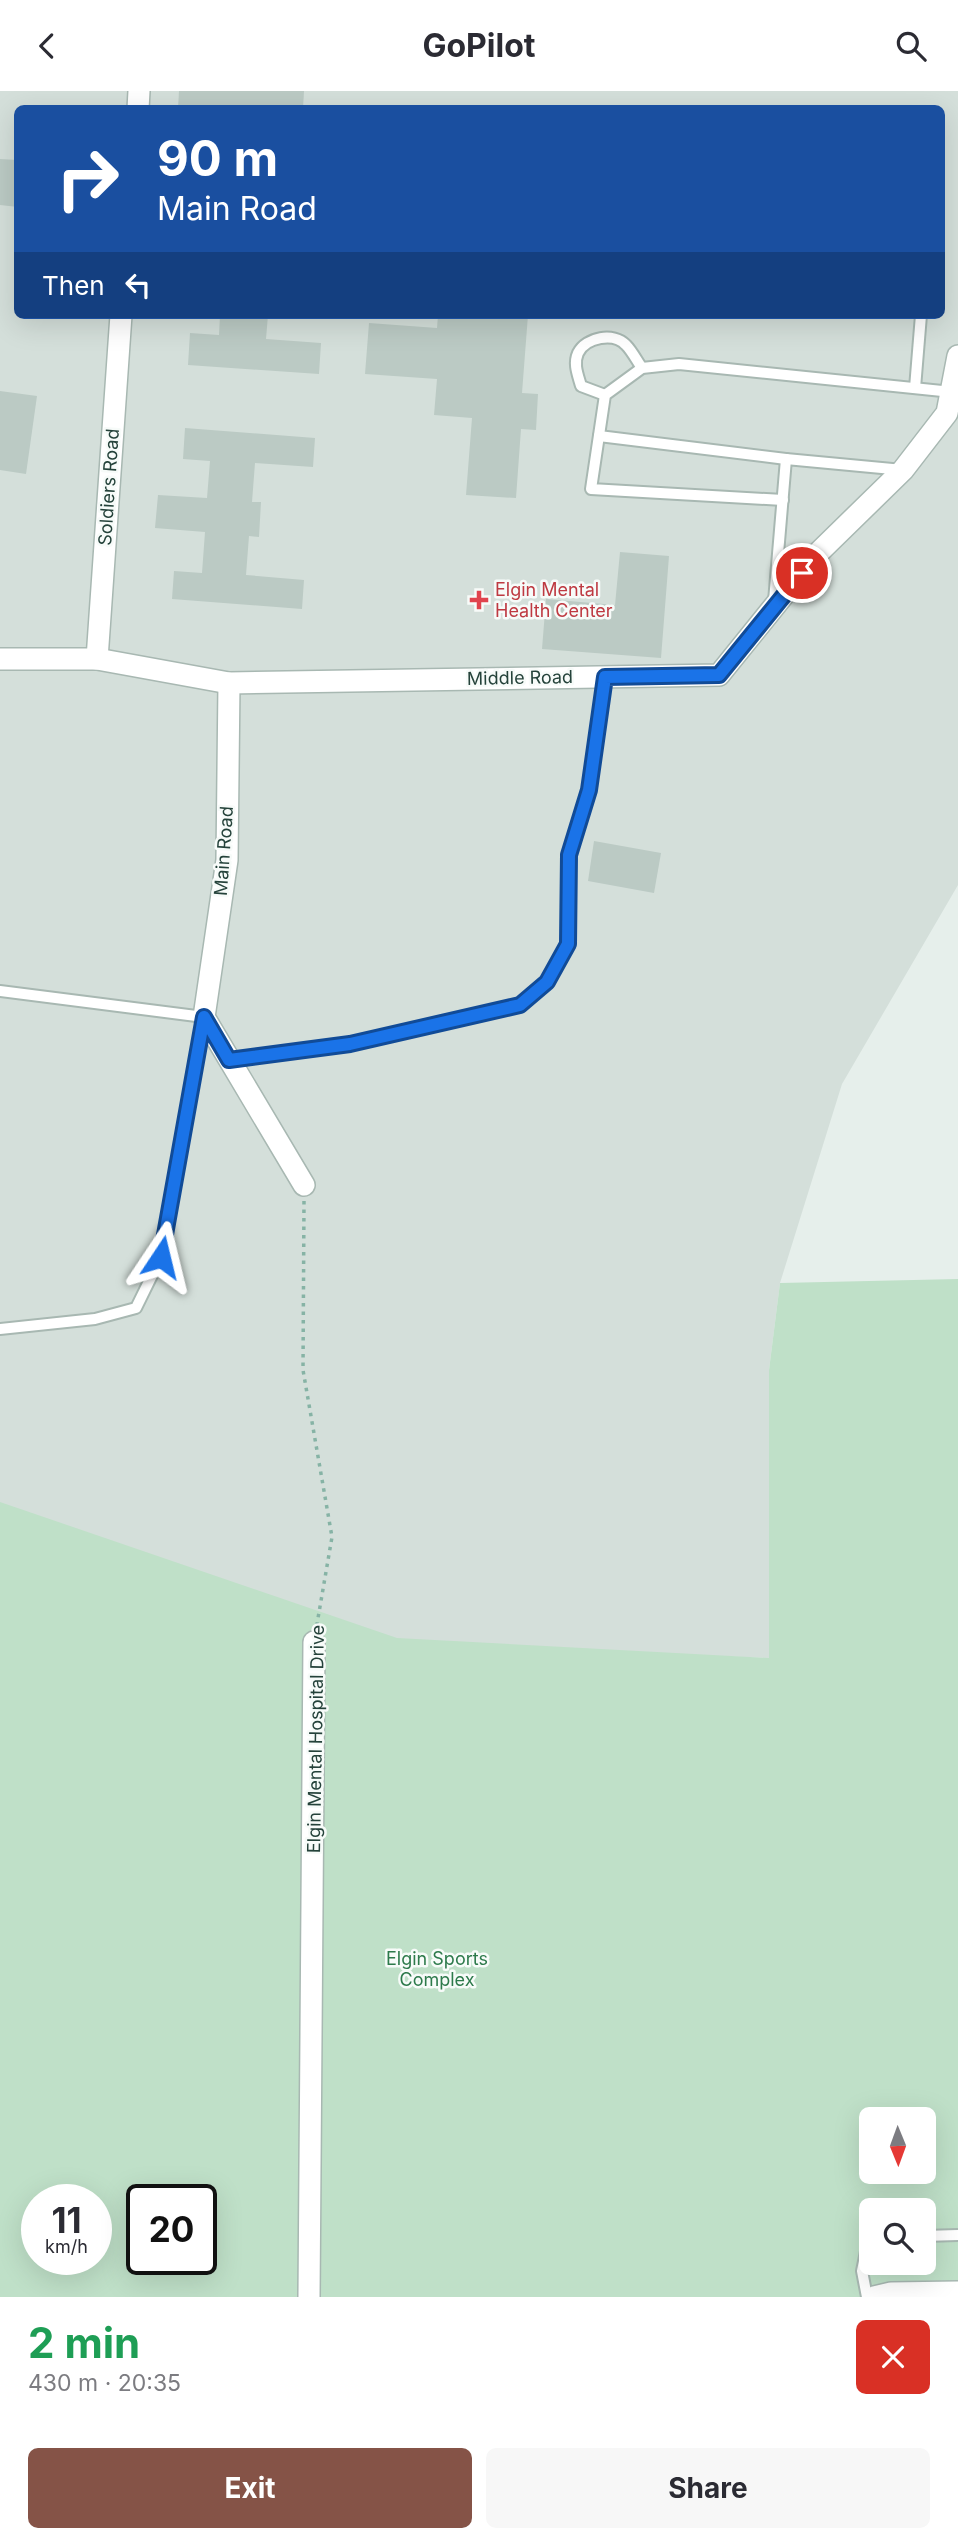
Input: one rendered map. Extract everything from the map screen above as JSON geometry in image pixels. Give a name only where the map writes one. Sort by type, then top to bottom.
[{"type":"street","name":"Soldiers Road","points":[[97,659],[121,319]]},
{"type":"street","name":"Middle Road","points":[[0,659],[97,659],[229,683],[719,675],[816,556],[903,470],[952,414],[958,356]]},
{"type":"street","name":"Main Road","points":[[204,1017],[227,860],[229,683]]},
{"type":"street","points":[[204,1017],[304,1185]]},
{"type":"street","name":"Elgin Mental Hospital Drive","points":[[309,2297],[314,1642]]},
{"type":"street","points":[[874,2297],[891,2293],[958,2292]]},
{"type":"lane","points":[[915,388],[921,319]]},
{"type":"lane","points":[[605,395],[581,386],[575,368],[578,354],[588,341],[608,337],[625,343],[642,368]]},
{"type":"lane","points":[[783,500],[591,489],[605,395],[642,368],[680,364],[953,392]]},
{"type":"lane","points":[[599,436],[903,470]]},
{"type":"lane","points":[[774,607],[786,459]]},
{"type":"lane","points":[[229,1060],[350,1044],[520,1005],[547,982],[568,944],[569,855],[589,790],[605,677]]},
{"type":"lane","points":[[0,992],[204,1017],[161,1257],[136,1308],[95,1319],[0,1329]]},
{"type":"lane","points":[[936,2236],[958,2235]]},
{"type":"lane","points":[[863,2275],[867,2297]]},
{"type":"path","name":"Elgin Mental Hospital Drive","points":[[304,1185],[303,1370],[332,1537],[314,1642]]},
{"type":"shaded area","name":"Elgin Mental Health Center","points":[[0,91],[958,91],[958,885],[842,1084],[780,1283],[769,1370],[770,1658],[314,1642],[0,1527]]},
{"type":"green space","name":"Elgin Sports Complex","points":[[958,1279],[958,2297],[0,2297],[0,1502],[397,1638],[769,1658],[769,1370],[780,1283]]},
{"type":"building","points":[[179,91],[304,91],[303,105],[178,105]]},
{"type":"building","points":[[0,159],[14,160],[14,207],[0,205]]},
{"type":"building","points":[[220,319],[268,319],[266,339],[321,343],[319,374],[188,365],[190,333],[219,335]]},
{"type":"building","points":[[438,319],[528,319],[522,393],[538,394],[536,430],[521,429],[516,498],[466,495],[472,418],[434,415],[437,379],[365,374],[369,323],[437,328]]},
{"type":"building","points":[[0,391],[37,396],[26,474],[0,470]]},
{"type":"building","points":[[185,428],[315,438],[313,467],[255,463],[252,502],[261,502],[259,537],[249,536],[246,575],[304,580],[302,609],[172,599],[174,571],[202,573],[205,532],[155,528],[158,495],[207,498],[210,461],[183,459]]},
{"type":"building","points":[[620,552],[669,556],[661,658],[542,649],[546,599],[615,605]]},
{"type":"building","points":[[594,841],[661,853],[654,893],[588,881]]},
{"type":"place","name":"Elgin Mental Health Center","points":[[479,600]]},
{"type":"route","points":[[161,1257],[204,1017],[229,1060],[350,1044],[520,1005],[547,982],[568,944],[569,855],[589,790],[605,677],[719,675],[802,573]]}]
